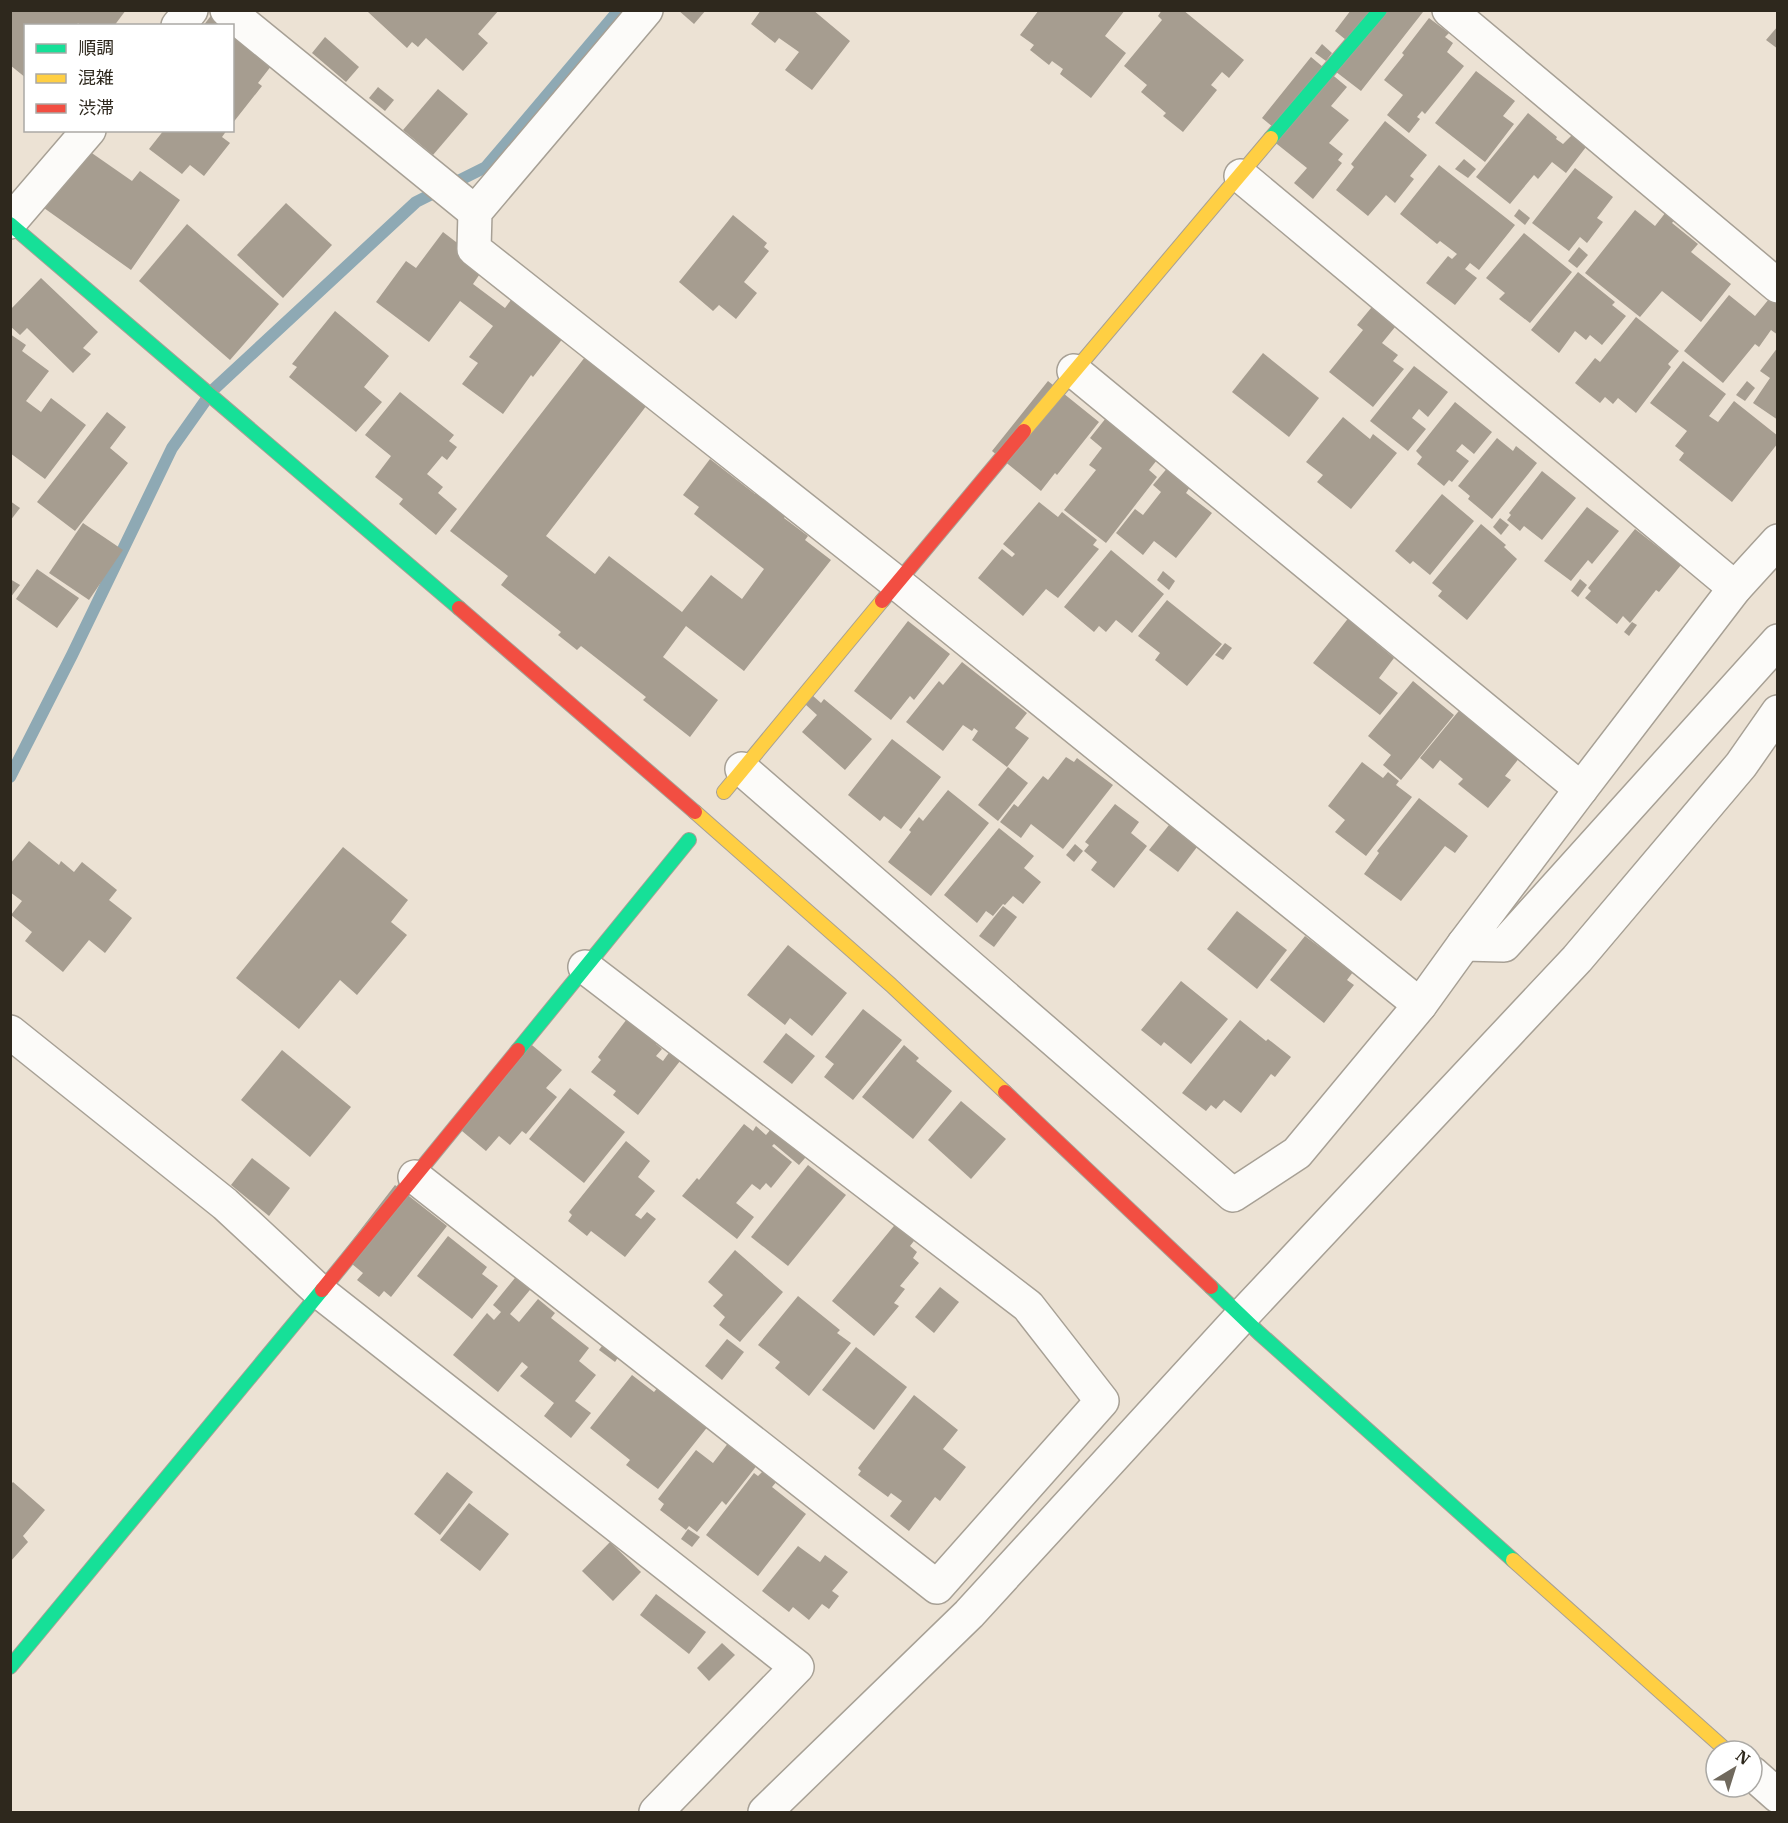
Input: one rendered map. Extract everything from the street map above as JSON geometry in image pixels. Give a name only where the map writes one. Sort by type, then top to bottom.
[{"type":"street","points":[[180,24],[191,10]]},
{"type":"street","points":[[227,10],[475,212]]},
{"type":"street","points":[[646,10],[475,212],[474,249],[898,584],[1420,1005]]},
{"type":"street","points":[[1380,10],[1074,371],[733,781],[1233,1195],[1297,1153],[1420,1005],[1735,588],[1778,541]]},
{"type":"street","points":[[1449,10],[1778,286]]},
{"type":"street","points":[[87,132],[10,223],[630,755],[874,970],[1250,1325],[1714,1739]]},
{"type":"street","points":[[1241,176],[1735,588]]},
{"type":"street","points":[[1074,371],[1581,789]]},
{"type":"street","points":[[1464,944],[1504,945],[1778,641]]},
{"type":"street","points":[[765,1812],[969,1614],[1250,1325],[1577,959],[1741,765],[1778,712]]},
{"type":"street","points":[[10,1667],[415,1177],[689,840]]},
{"type":"street","points":[[415,1177],[937,1587],[1102,1401],[1028,1306],[585,967]]},
{"type":"street","points":[[10,1032],[225,1204],[320,1292],[798,1667],[656,1812]]},
{"type":"street","points":[[1764,1784],[1778,1796]]},
{"type":"building","points":[[10,10],[126,10],[116,24],[24,24],[24,76],[10,65]]},
{"type":"building","points":[[370,10],[499,10],[478,34],[488,43],[463,71],[426,38],[418,47],[412,42],[407,48],[368,12]]},
{"type":"building","points":[[678,10],[706,10],[694,24]]},
{"type":"building","points":[[761,10],[813,10],[850,41],[812,90],[785,70],[799,52],[779,38],[775,43],[751,24]]},
{"type":"building","points":[[1039,10],[1125,10],[1105,36],[1126,53],[1091,98],[1060,74],[1063,69],[1052,61],[1049,65],[1030,50],[1034,45],[1020,35]]},
{"type":"building","points":[[1162,10],[1183,10],[1244,60],[1229,78],[1222,72],[1211,85],[1217,90],[1183,132],[1163,116],[1166,113],[1141,92],[1147,85],[1124,66],[1162,20],[1158,16]]},
{"type":"building","points":[[1351,10],[1421,10],[1423,12],[1361,91],[1331,68],[1351,44],[1335,31]]},
{"type":"building","points":[[213,13],[227,24],[205,24]]},
{"type":"building","points":[[1429,18],[1449,33],[1445,37],[1453,43],[1447,52],[1464,66],[1425,114],[1422,111],[1417,117],[1420,119],[1409,133],[1387,115],[1403,95],[1384,80]]},
{"type":"building","points":[[1778,26],[1778,49],[1766,40]]},
{"type":"building","points":[[234,30],[275,61],[258,83],[262,86],[234,121]]},
{"type":"building","points":[[325,37],[359,67],[346,82],[312,53]]},
{"type":"building","points":[[1322,44],[1332,53],[1326,61],[1315,53]]},
{"type":"building","points":[[1311,57],[1347,87],[1331,106],[1349,120],[1329,143],[1343,154],[1338,160],[1342,163],[1313,199],[1294,183],[1307,168],[1267,136],[1273,127],[1262,118]]},
{"type":"building","points":[[1476,71],[1515,101],[1503,116],[1514,124],[1485,162],[1435,123]]},
{"type":"building","points":[[378,87],[394,100],[385,111],[369,98]]},
{"type":"building","points":[[438,89],[468,114],[433,155],[403,130]]},
{"type":"building","points":[[1528,113],[1563,144],[1572,135],[1586,147],[1566,173],[1552,162],[1538,179],[1534,175],[1510,204],[1476,177]]},
{"type":"building","points":[[1385,121],[1427,155],[1410,176],[1414,179],[1395,203],[1386,195],[1368,216],[1336,190],[1354,167],[1351,164]]},
{"type":"building","points":[[162,132],[226,132],[222,137],[230,143],[204,176],[190,165],[182,174],[149,149]]},
{"type":"building","points":[[86,149],[132,181],[140,171],[180,200],[131,270],[44,208]]},
{"type":"building","points":[[1464,159],[1476,169],[1468,178],[1455,169]]},
{"type":"building","points":[[1439,165],[1515,225],[1479,270],[1470,263],[1465,269],[1477,278],[1455,305],[1426,283],[1448,256],[1452,259],[1457,254],[1440,241],[1437,244],[1400,214]]},
{"type":"building","points":[[1575,168],[1613,197],[1597,218],[1603,222],[1587,243],[1580,237],[1569,251],[1532,223]]},
{"type":"building","points":[[286,203],[332,245],[283,298],[237,255]]},
{"type":"building","points":[[1519,209],[1530,218],[1525,225],[1514,216]]},
{"type":"building","points":[[1635,210],[1655,226],[1666,212],[1675,219],[1672,223],[1698,244],[1691,252],[1731,284],[1701,322],[1662,291],[1640,317],[1585,273]]},
{"type":"building","points":[[733,215],[767,243],[764,247],[769,251],[744,282],[757,293],[736,319],[719,305],[713,311],[679,282]]},
{"type":"building","points":[[187,224],[279,304],[230,360],[139,281]]},
{"type":"building","points":[[443,232],[486,265],[473,284],[505,308],[514,296],[567,333],[533,377],[531,375],[503,414],[462,384],[478,363],[469,357],[493,326],[460,301],[429,342],[376,302],[406,261],[416,268]]},
{"type":"building","points":[[1524,233],[1572,272],[1530,323],[1499,299],[1505,293],[1486,278]]},
{"type":"building","points":[[1579,247],[1588,255],[1577,268],[1568,261]]},
{"type":"building","points":[[1578,272],[1615,302],[1612,305],[1626,316],[1602,345],[1590,335],[1586,340],[1575,331],[1559,353],[1531,330]]},
{"type":"building","points":[[41,278],[98,332],[83,348],[91,354],[73,373],[27,328],[20,335],[10,326],[10,310]]},
{"type":"building","points":[[1729,295],[1755,316],[1769,299],[1778,305],[1778,335],[1771,330],[1759,347],[1755,344],[1723,383],[1684,351]]},
{"type":"building","points":[[1376,302],[1400,321],[1382,343],[1398,355],[1393,361],[1404,369],[1373,407],[1329,372],[1363,330],[1357,325]]},
{"type":"building","points":[[335,311],[389,356],[364,387],[382,402],[356,432],[289,377],[297,367],[292,364]]},
{"type":"building","points":[[1636,317],[1679,351],[1668,364],[1671,367],[1636,413],[1618,398],[1613,404],[1605,397],[1600,403],[1575,383],[1595,358],[1600,362]]},
{"type":"building","points":[[10,334],[26,345],[22,351],[49,371],[26,401],[41,412],[51,398],[86,425],[45,479],[10,453]]},
{"type":"building","points":[[1778,347],[1778,420],[1753,403],[1770,378],[1760,371]]},
{"type":"building","points":[[1263,353],[1319,398],[1289,437],[1232,392]]},
{"type":"building","points":[[585,357],[647,405],[546,536],[595,574],[609,556],[682,612],[711,575],[742,599],[764,569],[694,514],[699,507],[683,495],[710,459],[755,494],[758,491],[787,514],[784,518],[808,536],[805,540],[831,560],[744,671],[686,626],[663,657],[718,700],[690,737],[643,700],[646,697],[581,646],[577,650],[558,635],[561,632],[501,585],[508,576],[450,531]]},
{"type":"building","points":[[1683,361],[1726,394],[1709,416],[1718,422],[1734,401],[1778,436],[1778,443],[1732,502],[1679,460],[1684,453],[1675,446],[1687,431],[1650,403]]},
{"type":"building","points":[[1414,366],[1448,392],[1428,417],[1419,409],[1412,418],[1426,429],[1408,451],[1370,421]]},
{"type":"building","points":[[1048,381],[1099,422],[1057,475],[1055,473],[1041,491],[992,451]]},
{"type":"building","points":[[1747,381],[1755,388],[1745,401],[1736,395]]},
{"type":"building","points":[[400,392],[454,435],[449,441],[457,447],[447,460],[442,456],[427,474],[443,487],[438,493],[457,509],[436,535],[399,504],[403,499],[375,477],[391,456],[365,435]]},
{"type":"building","points":[[1455,402],[1492,432],[1474,454],[1462,444],[1456,451],[1469,461],[1452,482],[1449,480],[1444,486],[1417,464],[1422,457],[1416,451]]},
{"type":"building","points":[[107,412],[126,427],[110,448],[128,463],[75,531],[37,502]]},
{"type":"building","points":[[1110,413],[1157,460],[1149,470],[1157,477],[1106,543],[1064,510],[1096,470],[1089,465],[1102,448],[1090,438]]},
{"type":"building","points":[[1343,417],[1370,439],[1373,434],[1397,453],[1351,509],[1317,482],[1323,475],[1306,462]]},
{"type":"building","points":[[1497,438],[1513,451],[1516,446],[1537,463],[1492,519],[1468,499],[1470,496],[1458,486]]},
{"type":"building","points":[[1169,466],[1192,484],[1186,493],[1212,513],[1176,558],[1154,541],[1143,555],[1116,533],[1135,509],[1143,515],[1161,492],[1153,485]]},
{"type":"building","points":[[1542,471],[1576,498],[1542,540],[1524,526],[1520,531],[1507,520],[1511,515],[1509,513]]},
{"type":"building","points":[[1442,494],[1474,521],[1430,575],[1413,561],[1410,564],[1395,551]]},
{"type":"building","points":[[10,501],[20,508],[10,521]]},
{"type":"building","points":[[1039,502],[1058,517],[1062,512],[1097,540],[1093,545],[1099,549],[1058,598],[1046,589],[1023,616],[978,578],[1002,549],[1012,557],[1015,554],[1003,544]]},
{"type":"building","points":[[1587,507],[1619,531],[1592,564],[1588,560],[1571,581],[1544,561]]},
{"type":"building","points":[[1500,518],[1509,525],[1501,535],[1493,527]]},
{"type":"building","points":[[83,523],[123,550],[89,600],[49,573]]},
{"type":"building","points":[[1481,524],[1506,545],[1504,547],[1517,559],[1467,620],[1438,596],[1442,591],[1432,583]]},
{"type":"building","points":[[1635,529],[1681,565],[1659,592],[1656,590],[1630,623],[1623,616],[1617,624],[1585,598],[1591,591],[1588,588]]},
{"type":"building","points":[[1111,550],[1164,594],[1132,633],[1116,620],[1106,632],[1099,626],[1094,632],[1064,607]]},
{"type":"building","points":[[37,569],[79,598],[57,628],[16,599]]},
{"type":"building","points":[[1163,571],[1175,581],[1169,590],[1157,580]]},
{"type":"building","points":[[10,579],[20,585],[10,598]]},
{"type":"building","points":[[1580,579],[1587,585],[1578,597],[1571,591]]},
{"type":"building","points":[[1167,600],[1222,644],[1187,686],[1155,660],[1160,653],[1138,636]]},
{"type":"building","points":[[1350,616],[1380,639],[1376,643],[1394,658],[1379,678],[1398,693],[1380,715],[1313,663]]},
{"type":"building","points":[[908,621],[950,654],[914,700],[910,696],[891,720],[854,691]]},
{"type":"building","points":[[1632,622],[1637,625],[1629,636],[1624,632]]},
{"type":"building","points":[[1225,643],[1232,648],[1223,660],[1215,655]]},
{"type":"building","points":[[962,662],[1027,713],[1015,728],[1029,738],[1007,767],[972,740],[978,731],[974,728],[972,731],[963,725],[943,751],[906,722],[939,681],[943,685]]},
{"type":"building","points":[[1413,681],[1454,715],[1401,780],[1383,765],[1391,755],[1368,736]]},
{"type":"building","points":[[812,695],[821,703],[824,699],[872,739],[845,770],[802,732],[817,715],[805,704]]},
{"type":"building","points":[[1467,701],[1524,752],[1505,776],[1511,780],[1488,808],[1458,784],[1463,779],[1440,760],[1433,769],[1420,758]]},
{"type":"building","points":[[892,739],[941,777],[901,829],[884,816],[880,821],[848,795]]},
{"type":"building","points":[[1066,757],[1074,762],[1077,758],[1113,785],[1063,849],[1031,824],[1021,838],[1000,822],[1014,804],[1018,807],[1043,776],[1048,780]]},
{"type":"building","points":[[1362,762],[1383,778],[1388,772],[1399,781],[1396,785],[1412,797],[1366,856],[1335,832],[1345,820],[1328,806]]},
{"type":"building","points":[[1008,767],[1028,783],[998,821],[978,805]]},
{"type":"building","points":[[948,790],[989,823],[931,896],[888,862],[911,832],[909,830],[919,817],[923,821]]},
{"type":"building","points":[[1419,798],[1468,836],[1455,853],[1445,846],[1401,901],[1364,874],[1379,853],[1377,851]]},
{"type":"building","points":[[1115,804],[1139,822],[1131,833],[1147,846],[1114,888],[1091,870],[1097,862],[1084,851],[1089,845],[1085,842]]},
{"type":"building","points":[[1169,825],[1197,847],[1178,872],[1149,850]]},
{"type":"building","points":[[999,828],[1034,856],[1024,868],[1041,882],[1023,904],[1013,896],[993,916],[986,911],[977,923],[944,895]]},
{"type":"building","points":[[29,841],[59,865],[61,861],[74,872],[82,862],[117,890],[109,900],[132,918],[105,953],[89,940],[63,972],[25,941],[32,932],[11,915],[22,901],[10,892],[10,864]]},
{"type":"building","points":[[1075,844],[1083,851],[1074,862],[1066,855]]},
{"type":"building","points":[[343,847],[408,900],[391,922],[407,935],[357,995],[340,980],[299,1029],[236,978]]},
{"type":"building","points":[[1003,906],[1017,917],[994,947],[979,936]]},
{"type":"building","points":[[1237,911],[1287,950],[1257,989],[1207,949]]},
{"type":"building","points":[[1305,936],[1353,972],[1347,980],[1354,985],[1324,1023],[1270,980]]},
{"type":"building","points":[[788,945],[847,993],[812,1036],[790,1018],[785,1025],[747,995]]},
{"type":"building","points":[[1181,981],[1228,1019],[1191,1064],[1164,1042],[1161,1046],[1141,1030]]},
{"type":"building","points":[[863,1009],[902,1040],[853,1100],[824,1077],[834,1064],[825,1057]]},
{"type":"building","points":[[630,1015],[660,1039],[656,1044],[662,1049],[656,1056],[663,1061],[676,1043],[687,1052],[638,1115],[613,1095],[616,1091],[591,1072],[601,1060],[598,1057]]},
{"type":"building","points":[[1240,1020],[1291,1057],[1275,1077],[1271,1074],[1241,1113],[1224,1100],[1216,1109],[1211,1105],[1206,1111],[1182,1093]]},
{"type":"building","points":[[786,1033],[815,1056],[792,1084],[763,1062]]},
{"type":"building","points":[[521,1036],[562,1070],[546,1088],[557,1097],[526,1134],[522,1131],[510,1145],[499,1136],[486,1151],[456,1126]]},
{"type":"building","points":[[904,1045],[919,1058],[916,1061],[952,1091],[913,1139],[862,1097]]},
{"type":"building","points":[[282,1050],[351,1107],[310,1157],[241,1100]]},
{"type":"building","points":[[570,1088],[625,1132],[584,1183],[529,1139]]},
{"type":"building","points":[[961,1101],[1006,1139],[971,1179],[928,1140]]},
{"type":"building","points":[[776,1123],[811,1151],[799,1165],[774,1144],[772,1146],[792,1162],[771,1188],[766,1183],[760,1190],[752,1184],[736,1203],[754,1217],[737,1239],[682,1196],[697,1178],[699,1180],[744,1124],[753,1131],[756,1126],[766,1135]]},
{"type":"building","points":[[626,1141],[650,1161],[638,1177],[655,1191],[635,1215],[641,1219],[647,1212],[656,1219],[625,1257],[591,1231],[587,1236],[568,1221],[572,1215],[569,1212]]},
{"type":"building","points":[[252,1158],[290,1188],[269,1216],[231,1185]]},
{"type":"building","points":[[808,1165],[846,1195],[788,1266],[751,1237]]},
{"type":"building","points":[[395,1185],[447,1226],[391,1297],[384,1291],[379,1297],[357,1280],[363,1273],[341,1255]]},
{"type":"building","points":[[898,1221],[917,1237],[910,1246],[917,1252],[913,1258],[919,1263],[900,1286],[905,1289],[894,1303],[899,1306],[874,1336],[832,1301]]},
{"type":"building","points":[[448,1236],[487,1267],[482,1274],[498,1286],[472,1319],[417,1276]]},
{"type":"building","points":[[735,1250],[783,1292],[740,1342],[719,1325],[725,1317],[713,1306],[723,1295],[708,1282]]},
{"type":"building","points":[[519,1273],[534,1285],[510,1314],[519,1322],[538,1299],[555,1313],[551,1318],[589,1348],[579,1361],[596,1375],[575,1401],[591,1413],[571,1438],[544,1416],[554,1403],[520,1376],[528,1367],[522,1362],[498,1392],[453,1355],[487,1313],[494,1320],[501,1312],[493,1305]]},
{"type":"building","points":[[940,1287],[959,1302],[934,1333],[915,1317]]},
{"type":"building","points":[[798,1296],[840,1330],[837,1333],[851,1343],[809,1396],[775,1368],[780,1362],[758,1345]]},
{"type":"building","points":[[727,1339],[744,1352],[722,1380],[705,1366]]},
{"type":"building","points":[[605,1342],[621,1353],[615,1362],[599,1350]]},
{"type":"building","points":[[856,1347],[907,1387],[874,1430],[822,1390]]},
{"type":"building","points":[[632,1375],[654,1392],[660,1385],[709,1425],[658,1489],[626,1465],[630,1460],[590,1428]]},
{"type":"building","points":[[914,1395],[958,1430],[943,1449],[966,1467],[940,1501],[935,1497],[909,1531],[890,1516],[902,1501],[891,1493],[888,1497],[858,1475],[861,1471],[858,1468]]},
{"type":"building","points":[[729,1442],[758,1464],[726,1505],[722,1501],[697,1532],[689,1526],[686,1530],[660,1510],[664,1504],[658,1499],[696,1450],[713,1463]]},
{"type":"building","points":[[764,1470],[778,1480],[772,1487],[806,1514],[758,1576],[706,1535],[754,1473],[758,1476]]},
{"type":"building","points":[[447,1472],[473,1492],[440,1535],[414,1514]]},
{"type":"building","points":[[13,1482],[45,1510],[23,1536],[28,1542],[10,1562],[10,1485]]},
{"type":"building","points":[[469,1503],[509,1534],[480,1571],[440,1540]]},
{"type":"building","points":[[688,1529],[700,1537],[692,1547],[681,1539]]},
{"type":"building","points":[[610,1542],[641,1572],[613,1601],[582,1571]]},
{"type":"building","points":[[798,1546],[820,1562],[825,1555],[848,1572],[832,1591],[839,1596],[829,1609],[822,1604],[809,1620],[793,1607],[789,1612],[762,1591]]},
{"type":"building","points":[[656,1594],[706,1632],[689,1654],[640,1615]]},
{"type":"building","points":[[722,1643],[735,1655],[709,1681],[697,1668]]},
{"type":"waterway","points":[[10,777],[172,448],[213,390],[416,202],[486,167],[619,10]]},
{"type":"traffic: fast","points":[[1271,138],[1380,10]]},
{"type":"traffic: fast","points":[[10,224],[459,608]]},
{"type":"traffic: fast","points":[[518,1050],[689,840]]},
{"type":"traffic: fast","points":[[1211,1287],[1259,1333],[1513,1560]]},
{"type":"traffic: fast","points":[[10,1667],[322,1290]]},
{"type":"traffic: slow","points":[[1024,431],[1271,138]]},
{"type":"traffic: slow","points":[[724,792],[882,601]]},
{"type":"traffic: slow","points":[[695,812],[891,985],[1005,1092]]},
{"type":"traffic: slow","points":[[1513,1560],[1714,1739]]},
{"type":"traffic: jam","points":[[882,601],[1024,431]]},
{"type":"traffic: jam","points":[[459,608],[695,812]]},
{"type":"traffic: jam","points":[[322,1290],[518,1050]]},
{"type":"traffic: jam","points":[[1005,1092],[1211,1287]]}]
